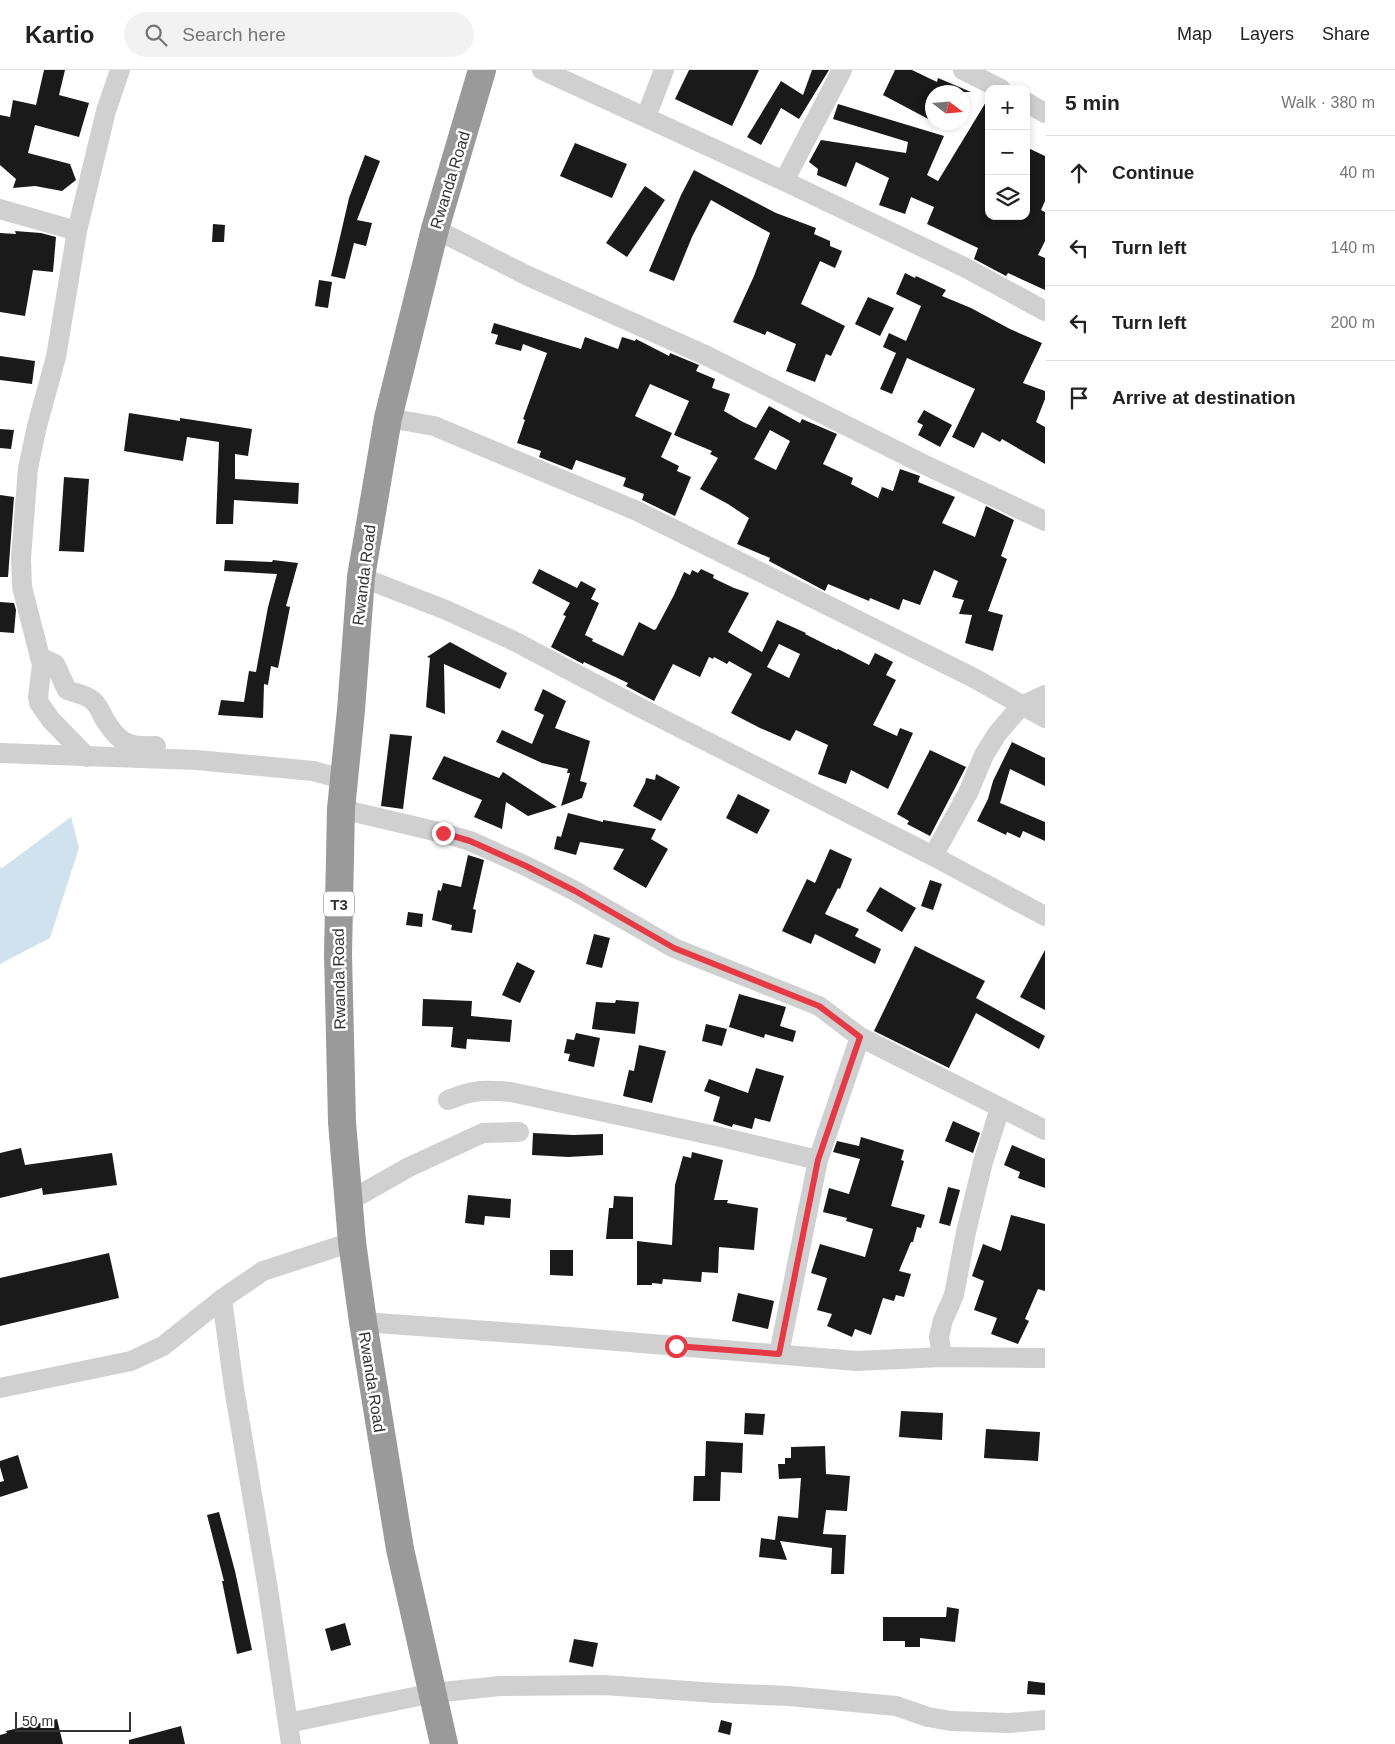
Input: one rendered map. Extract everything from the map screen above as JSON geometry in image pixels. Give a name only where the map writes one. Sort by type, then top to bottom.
[{"type":"highway","name":"Rwanda Road","points":[[444,1744],[400,1549],[362,1322],[352,1242],[342,1122],[338,954],[341,808],[351,710],[361,577],[388,418],[435,228],[482,70]]},
{"type":"street","points":[[87,757],[42,708],[38,697],[42,665],[22,586],[20,558],[28,468],[56,356],[77,231],[106,111],[120,70]]},
{"type":"street","points":[[542,70],[784,181],[964,267],[1045,311]]},
{"type":"street","points":[[646,117],[664,70]]},
{"type":"street","points":[[784,181],[842,70]]},
{"type":"street","points":[[963,70],[993,85]]},
{"type":"street","points":[[1030,104],[1045,113]]},
{"type":"street","points":[[0,209],[77,231]]},
{"type":"street","points":[[435,228],[486,256],[705,355],[923,464],[1045,521]]},
{"type":"street","points":[[388,418],[434,426],[637,510],[972,677],[1045,718]]},
{"type":"street","points":[[361,577],[446,610],[514,641],[933,856],[1045,916]]},
{"type":"street","points":[[40,657],[55,664],[67,690],[91,699],[99,706],[106,723],[122,741],[136,746],[166,746],[198,751],[205,761]]},
{"type":"street","points":[[933,856],[968,793],[984,755],[997,734],[1021,706],[1045,695]]},
{"type":"street","points":[[0,753],[205,761],[313,771],[343,779]]},
{"type":"street","points":[[341,808],[470,841],[526,866],[575,891],[674,948],[819,1006],[860,1037],[1045,1130]]},
{"type":"street","points":[[779,1354],[818,1160],[860,1037]]},
{"type":"street","points":[[448,1100],[469,1092],[482,1090],[512,1092],[726,1138],[818,1160]]},
{"type":"street","points":[[942,1357],[939,1337],[943,1320],[954,1295],[968,1223],[983,1162],[1000,1108]]},
{"type":"street","points":[[349,1201],[409,1167],[483,1133],[519,1132]]},
{"type":"street","points":[[0,1388],[131,1361],[163,1346],[222,1299],[262,1271],[352,1242]]},
{"type":"street","points":[[222,1299],[235,1397],[268,1589],[290,1744]]},
{"type":"street","points":[[362,1322],[857,1361],[942,1357],[1045,1358]]},
{"type":"street","points":[[288,1723],[433,1693],[500,1686],[604,1685],[789,1696],[896,1706],[928,1718],[951,1721],[1009,1723],[1045,1720]]},
{"type":"water","points":[[71,817],[79,848],[50,938],[0,964],[0,867],[2,868]]},
{"type":"building","points":[[44,70],[65,70],[59,95],[89,103],[79,137],[35,125],[28,153],[70,164],[76,180],[62,191],[35,186],[13,188],[16,179],[0,165],[0,115],[10,117],[13,100],[36,105]]},
{"type":"building","points":[[689,70],[759,70],[732,126],[675,99]]},
{"type":"building","points":[[812,70],[829,70],[799,119],[781,108],[761,145],[747,137],[781,81],[803,95]]},
{"type":"building","points":[[895,70],[912,70],[937,82],[938,78],[954,85],[925,85],[925,117],[883,95]]},
{"type":"building","points":[[838,104],[944,136],[927,175],[938,181],[985,104],[985,220],[1030,220],[1030,149],[1045,156],[1045,201],[1041,210],[1045,212],[1045,241],[1038,255],[1045,258],[1045,290],[1008,273],[1006,276],[974,259],[978,248],[927,224],[934,207],[911,197],[905,214],[879,205],[889,178],[856,162],[846,187],[817,175],[818,169],[809,162],[821,140],[906,153],[908,142],[833,119]]},
{"type":"building","points":[[575,143],[627,164],[612,198],[560,176]]},
{"type":"building","points":[[365,155],[380,161],[357,220],[372,223],[366,246],[354,243],[345,279],[331,276],[349,198]]},
{"type":"building","points":[[694,170],[776,213],[816,228],[814,234],[830,241],[830,246],[842,251],[835,268],[820,261],[801,304],[845,326],[831,356],[826,354],[815,382],[786,371],[796,344],[767,331],[765,335],[733,322],[754,276],[770,233],[711,200],[692,237],[674,281],[649,271],[681,195]]},
{"type":"building","points":[[645,186],[665,200],[627,257],[606,243]]},
{"type":"building","points":[[213,224],[225,225],[224,242],[212,242]]},
{"type":"building","points":[[15,231],[41,233],[56,237],[53,272],[33,270],[25,316],[0,312],[0,233],[16,234]]},
{"type":"building","points":[[905,273],[946,290],[942,296],[1042,343],[1023,383],[1045,391],[1045,399],[1036,422],[1045,427],[1045,464],[1002,439],[1000,442],[982,432],[974,448],[952,437],[975,389],[907,358],[892,394],[880,389],[896,353],[883,347],[889,333],[906,341],[921,306],[896,294]]},
{"type":"building","points":[[319,280],[332,282],[328,308],[315,306]]},
{"type":"building","points":[[868,297],[894,308],[880,336],[855,324]]},
{"type":"building","points":[[494,323],[581,349],[585,337],[618,349],[622,337],[635,341],[636,339],[669,356],[670,353],[699,365],[696,371],[715,379],[712,388],[730,394],[724,411],[743,422],[756,428],[769,406],[800,423],[802,419],[837,434],[823,464],[853,478],[851,484],[878,498],[882,487],[893,491],[900,469],[920,476],[918,482],[955,497],[942,523],[975,537],[986,506],[1014,520],[1001,556],[1007,559],[988,611],[1003,615],[993,651],[965,643],[972,615],[959,614],[964,600],[952,597],[958,581],[934,570],[920,605],[903,599],[899,610],[870,598],[869,601],[828,584],[825,591],[769,561],[770,558],[737,544],[749,518],[700,489],[718,458],[710,454],[712,451],[674,435],[689,401],[650,384],[635,416],[672,433],[661,457],[679,466],[677,471],[691,477],[675,516],[642,500],[644,494],[623,486],[626,478],[576,460],[572,470],[539,457],[541,451],[517,443],[525,420],[523,419],[547,353],[523,344],[521,351],[495,344],[498,335],[491,333]],"holes":[[[770,430],[790,441],[776,470],[754,459]]]},
{"type":"building","points":[[0,356],[35,361],[32,384],[0,380]]},
{"type":"building","points":[[924,410],[952,425],[940,447],[918,435],[923,425],[917,422]]},
{"type":"building","points":[[129,413],[180,421],[180,418],[252,429],[248,456],[235,454],[235,479],[299,483],[298,504],[234,500],[233,524],[216,524],[219,442],[187,437],[183,461],[124,451]]},
{"type":"building","points":[[0,429],[14,430],[11,449],[0,448]]},
{"type":"building","points":[[64,477],[89,479],[84,552],[59,551]]},
{"type":"building","points":[[0,495],[14,497],[8,577],[0,577]]},
{"type":"building","points":[[225,560],[272,562],[273,560],[298,563],[286,606],[290,607],[278,668],[271,666],[268,685],[264,684],[263,718],[218,715],[221,700],[244,702],[249,671],[256,672],[268,607],[277,574],[224,571]]},
{"type":"building","points":[[539,569],[577,588],[581,581],[596,589],[591,599],[599,603],[585,635],[593,639],[592,641],[623,656],[639,622],[654,630],[656,629],[684,572],[690,575],[692,570],[698,573],[701,569],[714,575],[713,578],[749,593],[728,632],[762,652],[777,620],[869,665],[875,653],[893,662],[886,675],[896,680],[873,725],[897,736],[900,728],[913,733],[888,789],[851,770],[846,784],[818,774],[828,745],[796,730],[790,741],[731,713],[752,674],[729,661],[727,664],[714,657],[713,659],[709,657],[700,677],[673,664],[654,701],[626,686],[628,683],[584,662],[583,664],[551,647],[566,616],[563,615],[570,603],[532,583]],"holes":[[[779,644],[800,654],[789,678],[767,667]]]},
{"type":"building","points":[[0,602],[14,603],[16,610],[14,633],[0,632]]},
{"type":"building","points":[[450,642],[507,673],[500,689],[444,664],[445,714],[426,707],[430,658],[427,657]]},
{"type":"building","points":[[543,689],[566,701],[555,728],[590,741],[580,781],[587,783],[582,798],[561,806],[570,773],[567,773],[568,769],[542,763],[496,742],[502,730],[532,744],[544,715],[534,710]]},
{"type":"building","points":[[390,734],[412,736],[403,809],[381,806]]},
{"type":"building","points":[[1012,742],[1045,758],[1045,786],[1010,769],[1000,803],[1045,822],[1045,841],[1023,831],[1020,838],[1007,832],[1006,835],[977,821],[988,799],[993,781]]},
{"type":"building","points":[[930,750],[966,767],[930,836],[907,824],[909,821],[897,814]]},
{"type":"building","points":[[444,756],[499,778],[503,772],[557,807],[528,816],[506,802],[502,829],[474,817],[482,800],[432,779]]},
{"type":"building","points":[[656,774],[680,787],[661,821],[633,806],[646,778],[655,780]]},
{"type":"building","points":[[738,794],[770,810],[757,834],[726,818]]},
{"type":"building","points":[[568,813],[603,822],[603,820],[656,829],[651,839],[668,849],[646,888],[613,869],[624,849],[580,842],[576,855],[554,849],[557,836],[561,837]]},
{"type":"building","points":[[830,849],[852,859],[840,889],[838,888],[825,914],[859,929],[855,936],[881,949],[875,964],[815,934],[811,944],[782,931],[807,879],[815,883]]},
{"type":"building","points":[[468,855],[484,860],[473,909],[476,910],[472,933],[451,930],[452,925],[432,920],[438,890],[441,891],[443,883],[461,887]]},
{"type":"building","points":[[930,880],[942,884],[933,910],[921,906]]},
{"type":"building","points":[[880,887],[916,908],[902,932],[866,911]]},
{"type":"building","points":[[408,912],[423,914],[422,927],[406,925]]},
{"type":"building","points":[[594,934],[610,938],[602,968],[586,964]]},
{"type":"building","points":[[915,946],[985,981],[976,998],[1045,1036],[1039,1049],[976,1013],[949,1068],[874,1031]]},
{"type":"building","points":[[1045,950],[1045,1010],[1020,997]]},
{"type":"building","points":[[517,962],[535,971],[520,1003],[502,995]]},
{"type":"building","points":[[739,994],[786,1007],[780,1026],[796,1031],[793,1042],[765,1034],[764,1038],[729,1027]]},
{"type":"building","points":[[423,999],[472,1001],[471,1016],[512,1020],[510,1042],[467,1039],[466,1049],[451,1047],[453,1027],[422,1026]]},
{"type":"building","points":[[616,1000],[639,1002],[635,1034],[592,1029],[596,1002],[615,1003]]},
{"type":"building","points":[[706,1024],[727,1029],[722,1046],[702,1041]]},
{"type":"building","points":[[576,1033],[600,1038],[594,1067],[568,1061],[570,1054],[564,1053],[567,1039],[574,1040]]},
{"type":"building","points":[[639,1045],[666,1051],[652,1103],[623,1096],[629,1070],[634,1071]]},
{"type":"building","points":[[756,1068],[784,1076],[770,1122],[755,1118],[752,1129],[733,1124],[732,1127],[713,1121],[720,1097],[704,1091],[709,1079],[748,1093]]},
{"type":"building","points":[[953,1121],[980,1133],[973,1153],[945,1141]]},
{"type":"building","points":[[533,1133],[603,1134],[603,1155],[568,1157],[532,1155]]},
{"type":"building","points":[[861,1137],[904,1150],[901,1160],[904,1161],[891,1206],[925,1215],[921,1228],[917,1227],[913,1242],[911,1242],[899,1271],[911,1274],[904,1297],[896,1295],[894,1301],[883,1298],[871,1335],[855,1329],[852,1337],[827,1326],[832,1314],[817,1310],[827,1278],[811,1273],[820,1244],[865,1257],[873,1229],[846,1221],[847,1218],[823,1212],[829,1188],[849,1194],[860,1159],[833,1152],[837,1141],[859,1146]]},
{"type":"building","points":[[1012,1145],[1045,1159],[1045,1188],[1018,1178],[1020,1172],[1004,1165]]},
{"type":"building","points":[[21,1148],[25,1165],[112,1153],[117,1185],[43,1195],[42,1188],[0,1198],[0,1153]]},
{"type":"building","points":[[692,1152],[723,1160],[714,1200],[728,1200],[727,1203],[758,1208],[754,1250],[719,1247],[718,1273],[702,1272],[701,1282],[663,1279],[662,1284],[637,1285],[637,1241],[672,1245],[675,1185],[683,1156],[691,1158]]},
{"type":"building","points":[[948,1187],[960,1190],[950,1226],[939,1223]]},
{"type":"building","points":[[468,1195],[511,1199],[510,1218],[485,1216],[484,1225],[465,1223]]},
{"type":"building","points":[[614,1196],[633,1197],[633,1239],[606,1239],[609,1208],[613,1208]]},
{"type":"building","points":[[1011,1215],[1045,1224],[1045,1291],[1038,1289],[1025,1319],[1029,1321],[1018,1344],[991,1334],[997,1318],[974,1310],[984,1281],[972,1276],[983,1244],[1001,1251]]},
{"type":"building","points":[[550,1250],[573,1250],[573,1276],[550,1275]]},
{"type":"building","points":[[109,1253],[119,1298],[0,1326],[0,1278]]},
{"type":"building","points":[[738,1293],[774,1301],[768,1329],[732,1321]]},
{"type":"building","points":[[901,1411],[943,1413],[942,1440],[899,1437]]},
{"type":"building","points":[[745,1413],[765,1414],[763,1435],[744,1434]]},
{"type":"building","points":[[986,1429],[1040,1432],[1038,1461],[984,1458]]},
{"type":"building","points":[[706,1441],[743,1443],[742,1473],[721,1472],[720,1501],[693,1501],[694,1476],[705,1476]]},
{"type":"building","points":[[825,1446],[826,1474],[850,1476],[847,1511],[826,1510],[823,1534],[846,1535],[844,1574],[831,1574],[832,1548],[780,1541],[787,1560],[759,1557],[761,1538],[775,1540],[778,1516],[798,1518],[801,1478],[779,1479],[778,1464],[785,1464],[785,1458],[791,1458],[791,1447]]},
{"type":"building","points":[[18,1455],[28,1488],[0,1497],[0,1482],[4,1481],[0,1461]]},
{"type":"building","points":[[219,1512],[235,1571],[252,1650],[237,1654],[222,1581],[224,1581],[207,1515]]},
{"type":"building","points":[[947,1607],[959,1609],[955,1642],[920,1638],[920,1647],[905,1647],[905,1641],[883,1641],[883,1617],[946,1617]]},
{"type":"building","points":[[345,1623],[351,1645],[331,1651],[325,1629]]},
{"type":"building","points":[[574,1639],[598,1643],[593,1667],[569,1662]]},
{"type":"building","points":[[1028,1681],[1045,1683],[1045,1695],[1027,1694]]},
{"type":"building","points":[[57,1719],[63,1744],[0,1744],[0,1735],[7,1733],[6,1731]]},
{"type":"building","points":[[721,1720],[732,1723],[730,1735],[718,1732]]},
{"type":"building","points":[[181,1726],[185,1744],[129,1744],[129,1740]]},
{"type":"route","points":[[443,833],[470,841],[526,866],[575,891],[674,948],[819,1006],[860,1037],[818,1160],[779,1354],[676,1346]]}]
